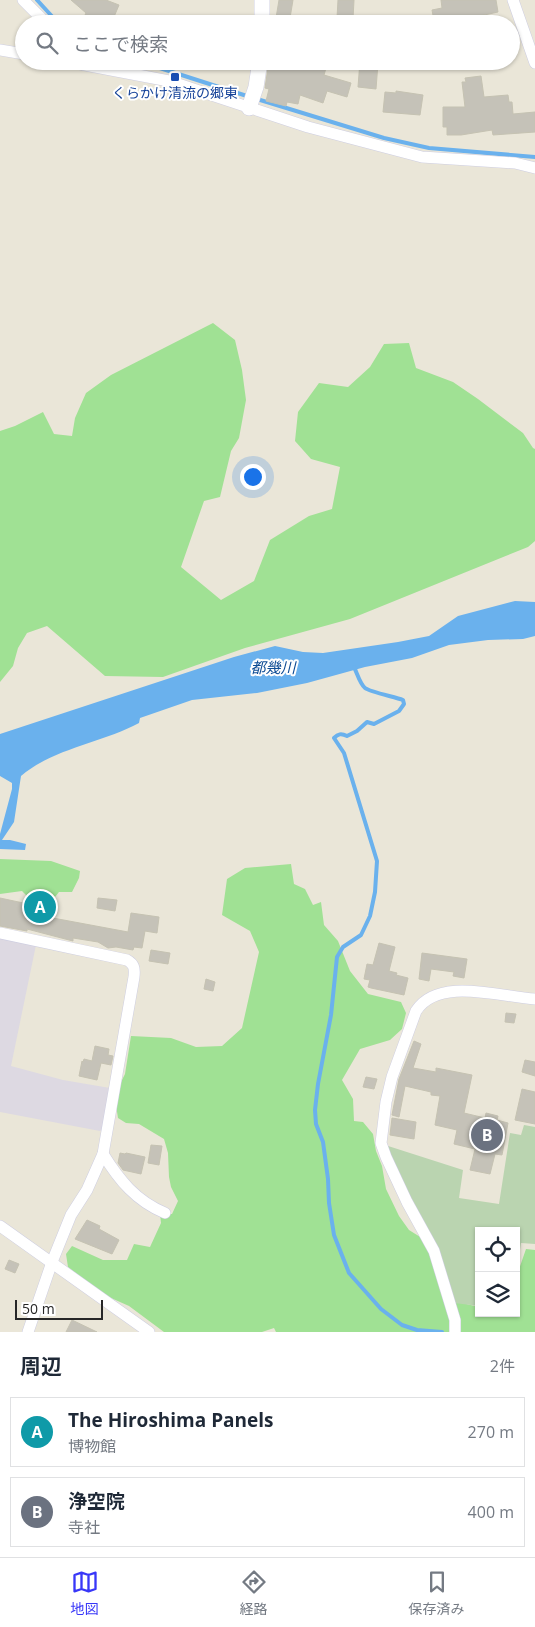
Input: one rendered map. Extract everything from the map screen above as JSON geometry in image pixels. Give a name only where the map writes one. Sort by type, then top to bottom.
[{"type":"street","points":[[23,0],[38,15]]},
{"type":"street","points":[[262,0],[262,15]]},
{"type":"street","points":[[513,0],[518,15]]},
{"type":"street","points":[[520,20],[535,64]]},
{"type":"street","points":[[0,50],[15,52]]},
{"type":"street","points":[[117,70],[169,81],[308,127],[422,157],[515,163],[535,168]]},
{"type":"street","points":[[249,108],[259,70]]},
{"type":"street","points":[[0,933],[127,960],[135,968],[103,1154],[87,1190],[71,1215],[52,1262],[28,1332]]},
{"type":"street","points":[[455,1332],[455,1320],[434,1251],[403,1193],[381,1142],[386,1102],[392,1077],[416,1011],[421,1003],[432,997],[444,992],[459,990],[535,999]]},
{"type":"street","points":[[103,1154],[116,1175],[129,1189],[141,1200],[165,1213]]},
{"type":"street","points":[[0,1226],[149,1332]]},
{"type":"shaded area","points":[[0,937],[36,945],[11,1066],[63,1080],[110,1088],[104,1129],[100,1131],[0,1112]]},
{"type":"green space","points":[[213,323],[235,340],[246,400],[239,438],[231,451],[220,497],[204,501],[181,567],[221,600],[254,581],[270,540],[309,516],[332,509],[340,467],[311,459],[295,441],[298,412],[319,383],[348,387],[370,367],[384,344],[409,343],[416,368],[453,382],[523,433],[535,449],[535,541],[528,547],[350,619],[245,648],[163,677],[105,676],[47,626],[27,633],[18,648],[13,666],[0,682],[0,431],[43,412],[54,434],[72,436],[75,418],[86,393],[111,375]]},
{"type":"green space","points":[[0,859],[51,861],[80,871],[79,878],[72,892],[59,892],[45,903],[28,897],[22,891],[0,894]]},
{"type":"green space","points":[[291,864],[294,884],[305,889],[313,905],[321,902],[324,925],[338,941],[350,971],[368,994],[401,1002],[406,1013],[402,1029],[390,1040],[360,1049],[342,1080],[353,1099],[354,1121],[363,1122],[373,1134],[386,1189],[399,1216],[409,1230],[425,1240],[462,1303],[475,1306],[475,1317],[520,1317],[520,1266],[526,1249],[535,1250],[535,1332],[276,1332],[274,1328],[262,1332],[164,1332],[129,1306],[102,1294],[68,1267],[66,1254],[72,1246],[103,1260],[127,1260],[134,1244],[150,1247],[161,1223],[160,1214],[172,1214],[178,1201],[171,1187],[168,1153],[164,1139],[139,1124],[126,1123],[118,1118],[116,1105],[119,1086],[125,1074],[131,1036],[171,1038],[196,1047],[222,1046],[242,1028],[259,952],[250,931],[222,915],[227,879],[245,868]]},
{"type":"green space","points":[[524,1125],[535,1127],[535,1244],[521,1243],[520,1249],[520,1227],[475,1227],[475,1306],[454,1303],[385,1145],[463,1170],[459,1198],[499,1204],[510,1133],[521,1135]]},
{"type":"water","name":"都幾川","points":[[515,601],[535,602],[535,636],[523,639],[488,640],[449,645],[412,658],[365,667],[307,683],[257,693],[192,700],[140,718],[139,723],[125,730],[48,759],[21,776],[14,822],[2,840],[26,844],[25,850],[0,849],[0,834],[12,783],[0,776],[0,734],[234,657],[275,646],[303,652],[323,653],[398,642],[429,636],[458,616]]},
{"type":"building","points":[[71,0],[106,0],[119,5],[115,15],[85,15],[86,13]]},
{"type":"building","points":[[279,0],[293,0],[290,15],[276,15]]},
{"type":"building","points":[[338,0],[354,0],[353,15],[337,15]]},
{"type":"building","points":[[441,0],[496,0],[498,12],[484,15],[433,15],[432,10],[442,8]]},
{"type":"building","points":[[268,70],[325,70],[324,75],[351,83],[347,97],[327,91],[323,103],[300,95],[298,104],[287,102],[286,106],[266,101],[269,89],[265,88]]},
{"type":"building","points":[[359,70],[377,70],[376,89],[358,87]]},
{"type":"building","points":[[481,76],[484,97],[508,95],[509,102],[512,102],[513,114],[535,112],[535,132],[493,135],[492,130],[461,135],[447,135],[447,127],[443,127],[443,107],[465,107],[462,82],[466,82],[465,78]]},
{"type":"building","points":[[396,91],[423,95],[420,115],[383,112],[385,92],[396,93]]},
{"type":"building","points":[[0,898],[28,904],[26,913],[128,932],[131,913],[159,917],[157,933],[145,931],[142,948],[134,947],[133,950],[116,947],[108,948],[98,942],[73,938],[73,941],[27,929],[27,931],[0,926]]},
{"type":"building","points":[[98,898],[117,900],[115,911],[97,908]]},
{"type":"building","points":[[379,943],[395,947],[389,971],[408,978],[404,995],[368,987],[370,980],[364,979],[367,964],[373,965]]},
{"type":"building","points":[[151,950],[170,953],[168,964],[149,961]]},
{"type":"building","points":[[422,953],[467,959],[464,978],[453,976],[454,972],[431,969],[429,981],[419,979]]},
{"type":"building","points":[[206,979],[215,982],[213,991],[204,989]]},
{"type":"building","points":[[506,1013],[516,1014],[514,1023],[505,1022]]},
{"type":"building","points":[[414,1041],[421,1044],[413,1068],[436,1072],[436,1068],[472,1075],[464,1113],[485,1118],[486,1113],[498,1116],[497,1120],[508,1123],[502,1155],[495,1154],[490,1174],[470,1170],[475,1149],[454,1144],[457,1130],[435,1125],[440,1096],[431,1095],[431,1092],[405,1086],[399,1117],[392,1115],[399,1079]]},
{"type":"building","points":[[95,1046],[109,1049],[108,1055],[113,1056],[111,1065],[101,1063],[97,1080],[79,1076],[82,1061],[84,1059],[92,1061]]},
{"type":"building","points":[[525,1060],[535,1062],[535,1076],[522,1072]]},
{"type":"building","points":[[366,1077],[377,1079],[374,1089],[363,1087]]},
{"type":"building","points":[[522,1089],[535,1092],[535,1124],[515,1120]]},
{"type":"building","points":[[392,1118],[416,1122],[414,1139],[390,1135]]},
{"type":"building","points":[[151,1145],[162,1146],[159,1165],[148,1163]]},
{"type":"building","points":[[120,1153],[145,1157],[141,1174],[123,1170],[118,1163]]},
{"type":"building","points":[[87,1220],[100,1226],[99,1229],[119,1240],[112,1254],[75,1239]]},
{"type":"building","points":[[9,1260],[19,1264],[15,1273],[5,1269]]},
{"type":"building","points":[[72,1320],[97,1332],[66,1332]]},
{"type":"waterway","points":[[37,0],[51,15]]},
{"type":"waterway","points":[[166,70],[250,97]]},
{"type":"waterway","points":[[257,99],[384,138],[429,148],[535,157]]},
{"type":"waterway","points":[[354,667],[365,688],[403,700],[404,704],[399,711],[374,724],[367,722],[357,731],[347,736],[340,734],[334,738],[344,753],[377,861],[375,892],[370,916],[361,935],[343,947],[337,957],[331,1015],[318,1084],[315,1110],[316,1124],[323,1142],[334,1235],[349,1273],[381,1309],[402,1325],[417,1330],[442,1332]]},
{"type":"place","name":"くらかけ清流の郷東","points":[[175,77]]},
{"type":"place","name":"The Hiroshima Panels","points":[[40,907]]},
{"type":"place","name":"浄空院","points":[[487,1135]]}]
